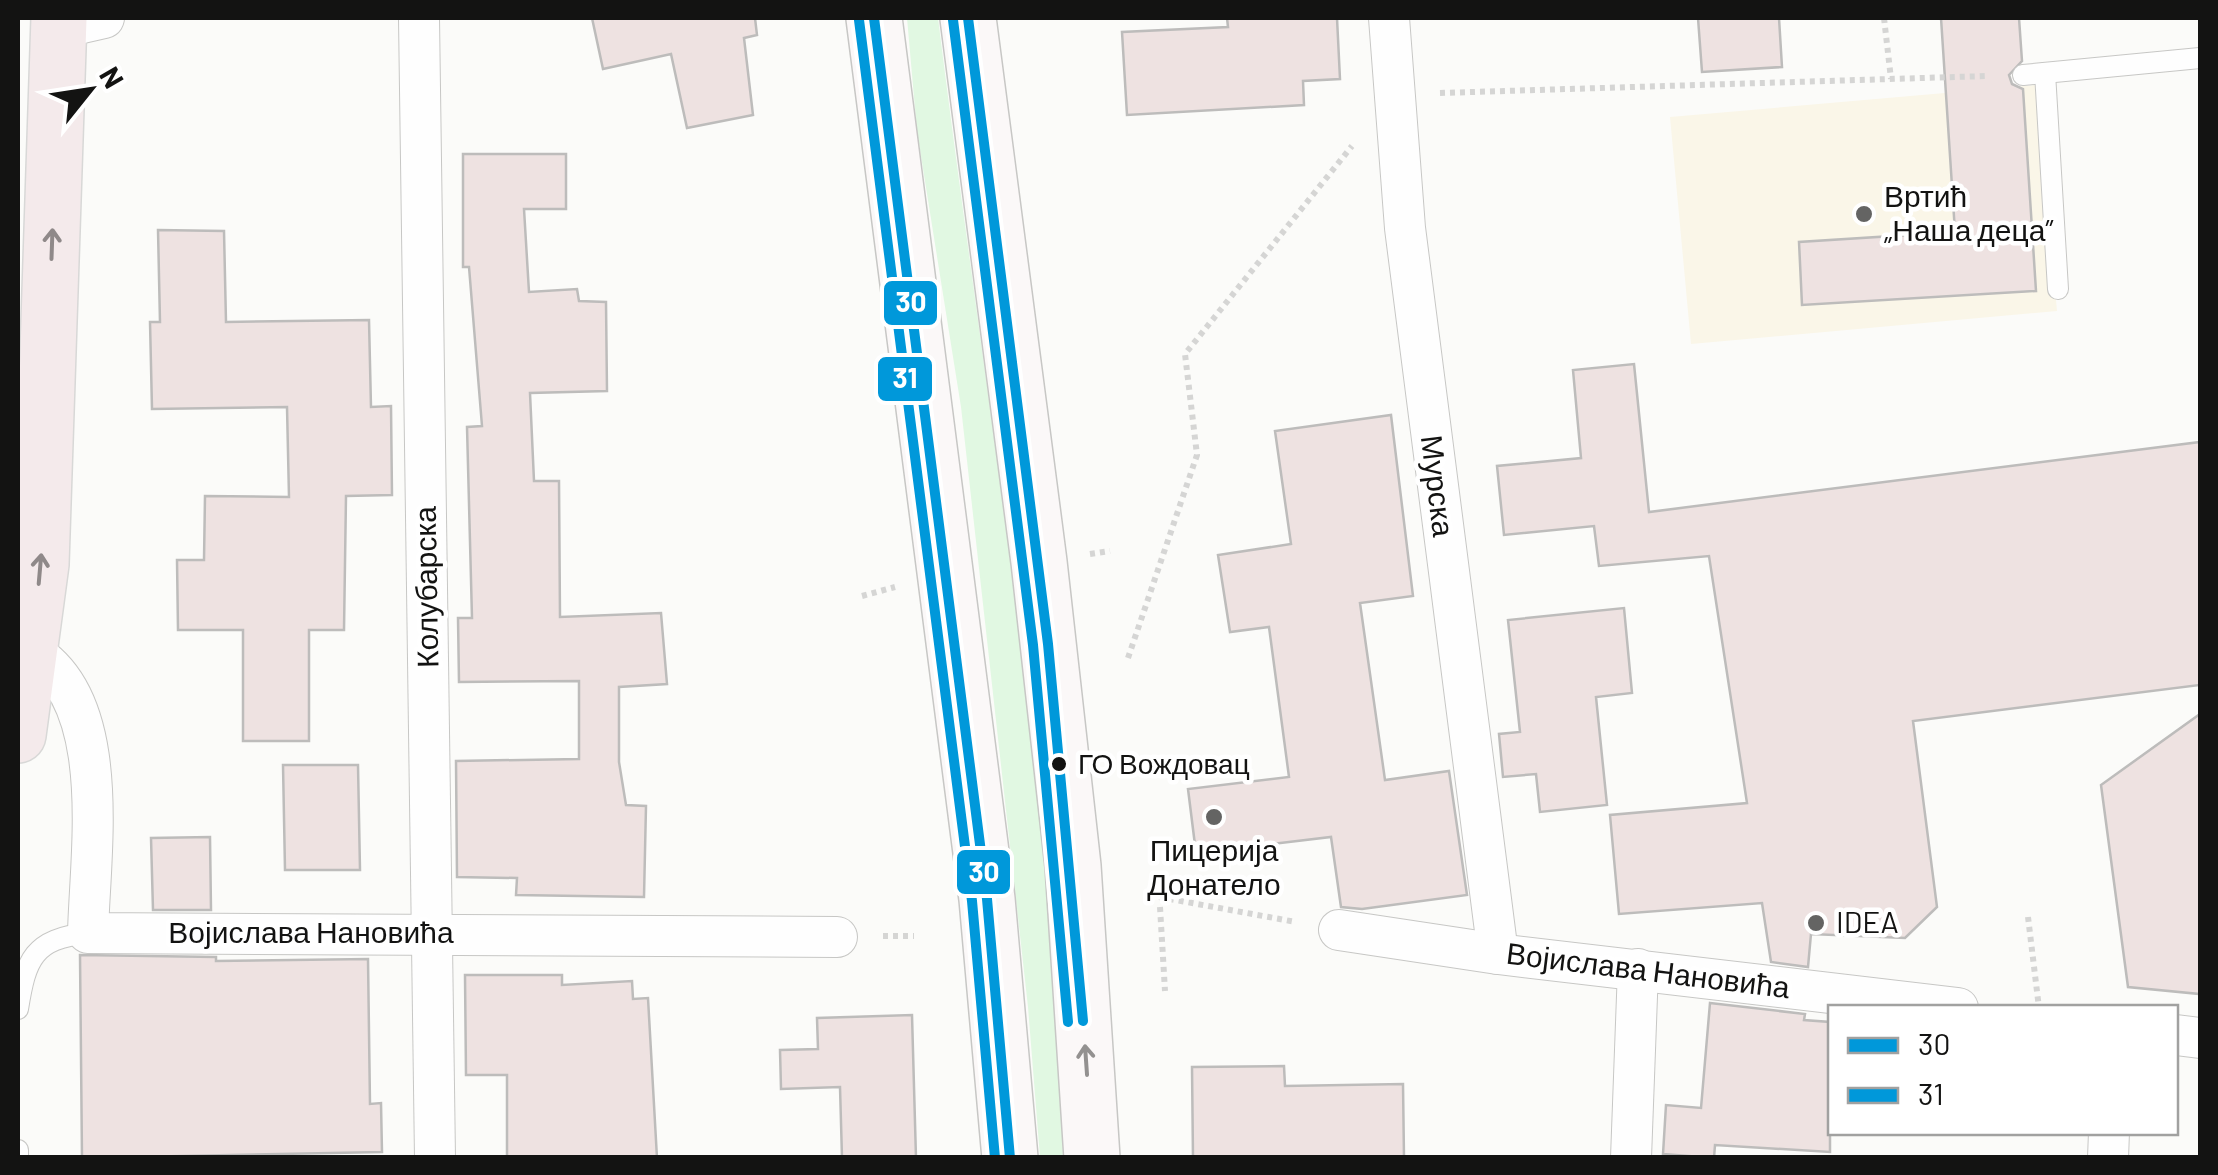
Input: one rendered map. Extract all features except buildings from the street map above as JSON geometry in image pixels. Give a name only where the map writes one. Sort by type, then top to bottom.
[{"type":"highway","points":[[18,734],[41,564],[74,21]]},
{"type":"main road","points":[[874,18],[987,899],[1010,1158]]},
{"type":"main road","points":[[968,18],[1071,846],[1092,1158]]},
{"type":"street","name":"Колубарска","points":[[419,18],[435,1158]]},
{"type":"street","name":"Мурска","points":[[1389,18],[1408,247],[1498,954]]},
{"type":"street","points":[[32,652],[64,678],[88,758],[88,933]]},
{"type":"street","name":"Војислава Нановића","points":[[1339,930],[1498,954],[1933,1005]]},
{"type":"street","name":"Војислава Нановића","points":[[88,933],[837,937]]},
{"type":"street","points":[[1631,1158],[1638,969]]},
{"type":"lane","points":[[2058,288],[2034,74],[2200,58]]},
{"type":"lane","points":[[18,1010],[23,979],[36,952],[53,939],[88,933]]},
{"type":"lane","points":[[18,1150],[18,1158]]},
{"type":"path","points":[[1884,18],[1892,79]]},
{"type":"path","points":[[1128,658],[1197,455],[1185,354],[1394,94],[2034,74]]},
{"type":"path","points":[[1159,897],[1339,930]]},
{"type":"path","points":[[1160,908],[1166,990]]},
{"type":"path","points":[[2028,917],[2039,1005]]},
{"type":"shaded area","name":"Вртић „Наша деца”","points":[[2036,85],[2057,311],[1691,344],[1670,117]]},
{"type":"green space","points":[[907,18],[938,18],[1030,728],[1056,1014],[1063,1157],[1040,1157],[1028,1007],[961,407],[917,131]]},
{"type":"transit line","name":"30","points":[[874,18],[987,899],[1010,1158]]},
{"type":"transit line","name":"30","points":[[968,18],[1048,644],[1083,1021]]},
{"type":"transit line","name":"31","points":[[859,20],[972,901],[995,1158]]},
{"type":"transit line","name":"31","points":[[953,20],[1033,645],[1068,1022]]},
{"type":"place","name":"Вртић „Наша деца”","points":[[1864,214]]},
{"type":"place","name":"ГО Вождовац","points":[[1059,764]]},
{"type":"place","name":"Пицерија Донатело","points":[[1214,817]]},
{"type":"place","name":"IDEA","points":[[1816,923]]}]
